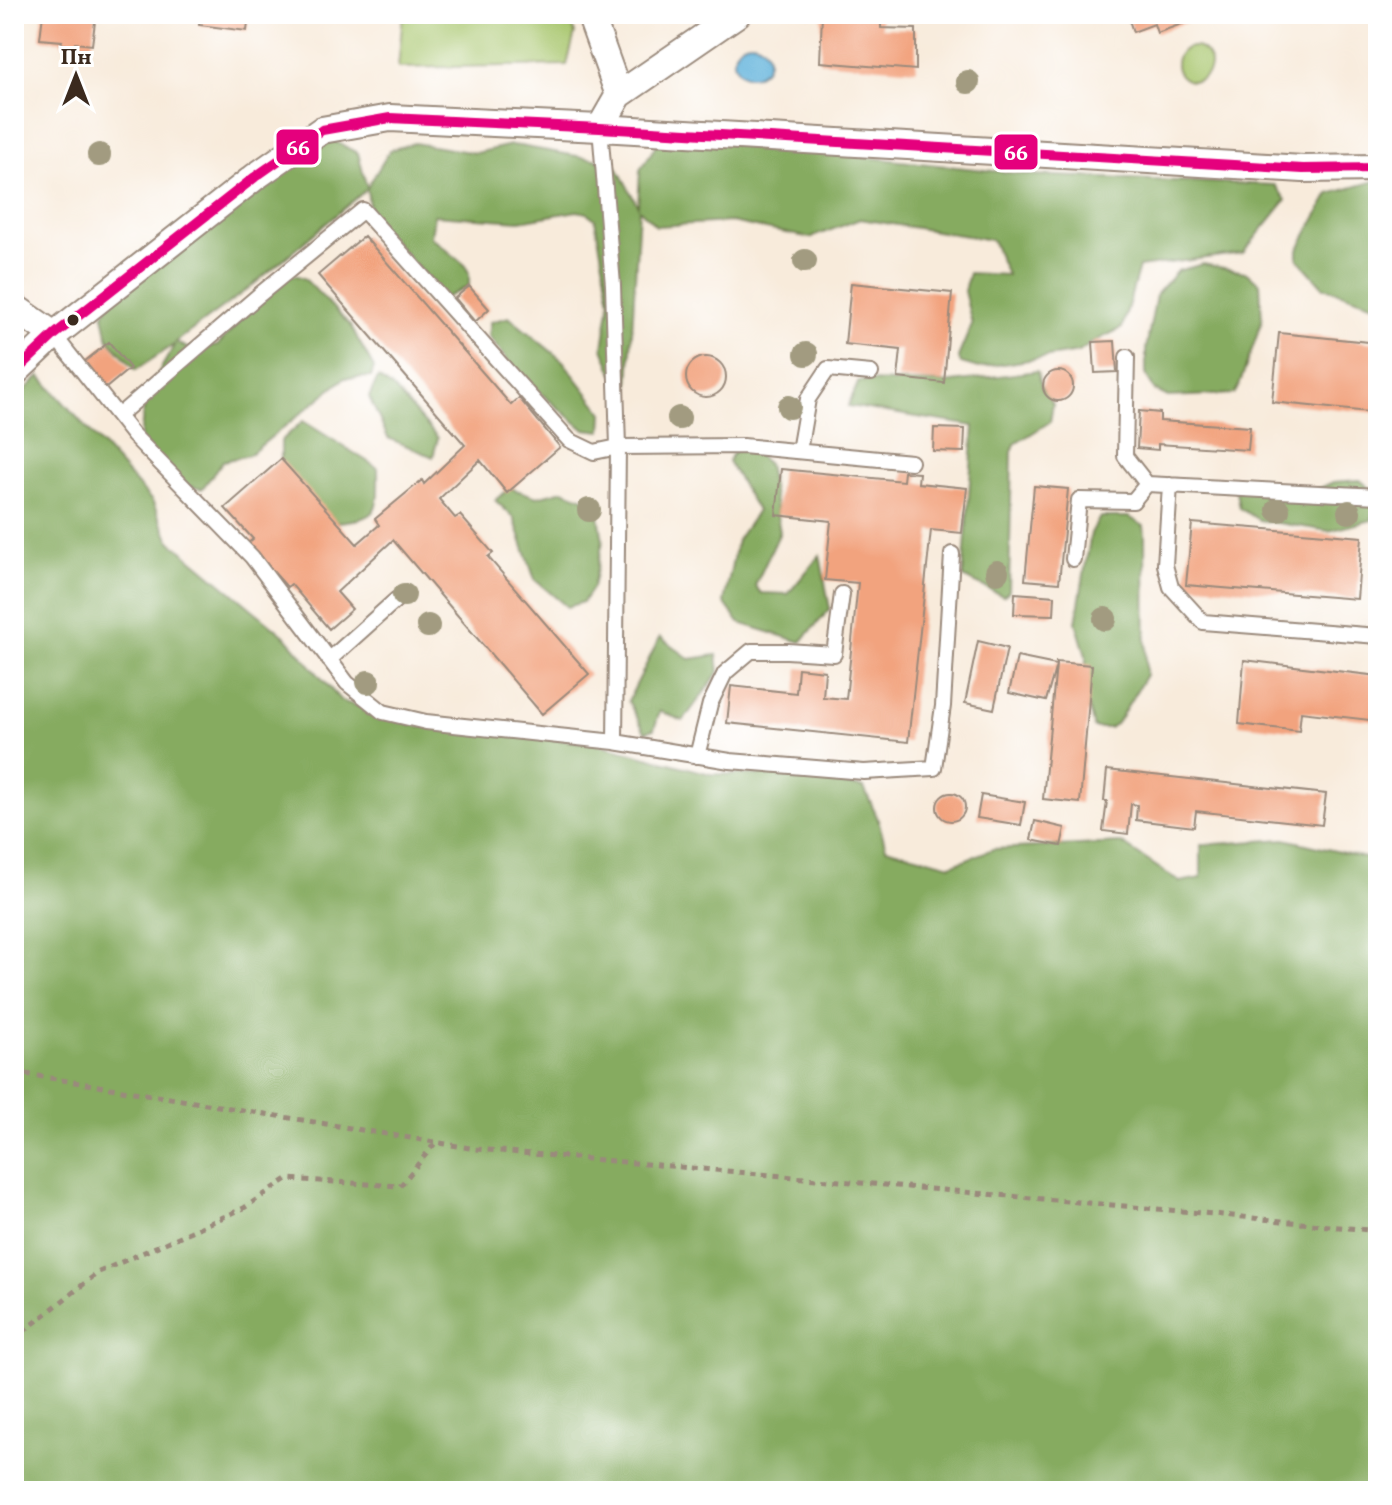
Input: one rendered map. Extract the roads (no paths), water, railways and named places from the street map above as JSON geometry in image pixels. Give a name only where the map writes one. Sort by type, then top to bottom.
[{"type":"street","points":[[590,14],[619,95]]},
{"type":"street","points":[[600,128],[619,95],[737,14]]},
{"type":"street","points":[[14,373],[54,335],[255,177],[322,130],[390,118],[1303,169],[1378,168]]},
{"type":"street","points":[[14,307],[54,335]]},
{"type":"lane","points":[[600,128],[613,285],[618,447],[615,742]]},
{"type":"lane","points":[[118,416],[363,210],[569,440],[594,452],[618,447],[743,446],[911,462]]},
{"type":"lane","points":[[54,335],[133,435],[252,557],[347,683],[383,712],[426,722],[615,742],[730,761],[864,772],[934,768],[943,706],[952,554]]},
{"type":"lane","points":[[1127,357],[1125,456],[1147,484],[1378,496]]},
{"type":"lane","points":[[799,451],[808,399],[828,369],[871,373]]},
{"type":"lane","points":[[1073,559],[1079,500],[1133,501],[1147,484]]},
{"type":"lane","points":[[1170,485],[1165,565],[1171,587],[1203,622],[1378,636]]},
{"type":"lane","points":[[697,756],[710,704],[725,673],[751,651],[834,654],[842,594]]},
{"type":"lane","points":[[329,660],[397,599]]},
{"type":"water","points":[[751,42],[763,47],[768,59],[763,71],[751,76],[739,71],[734,59],[739,47]]}]
